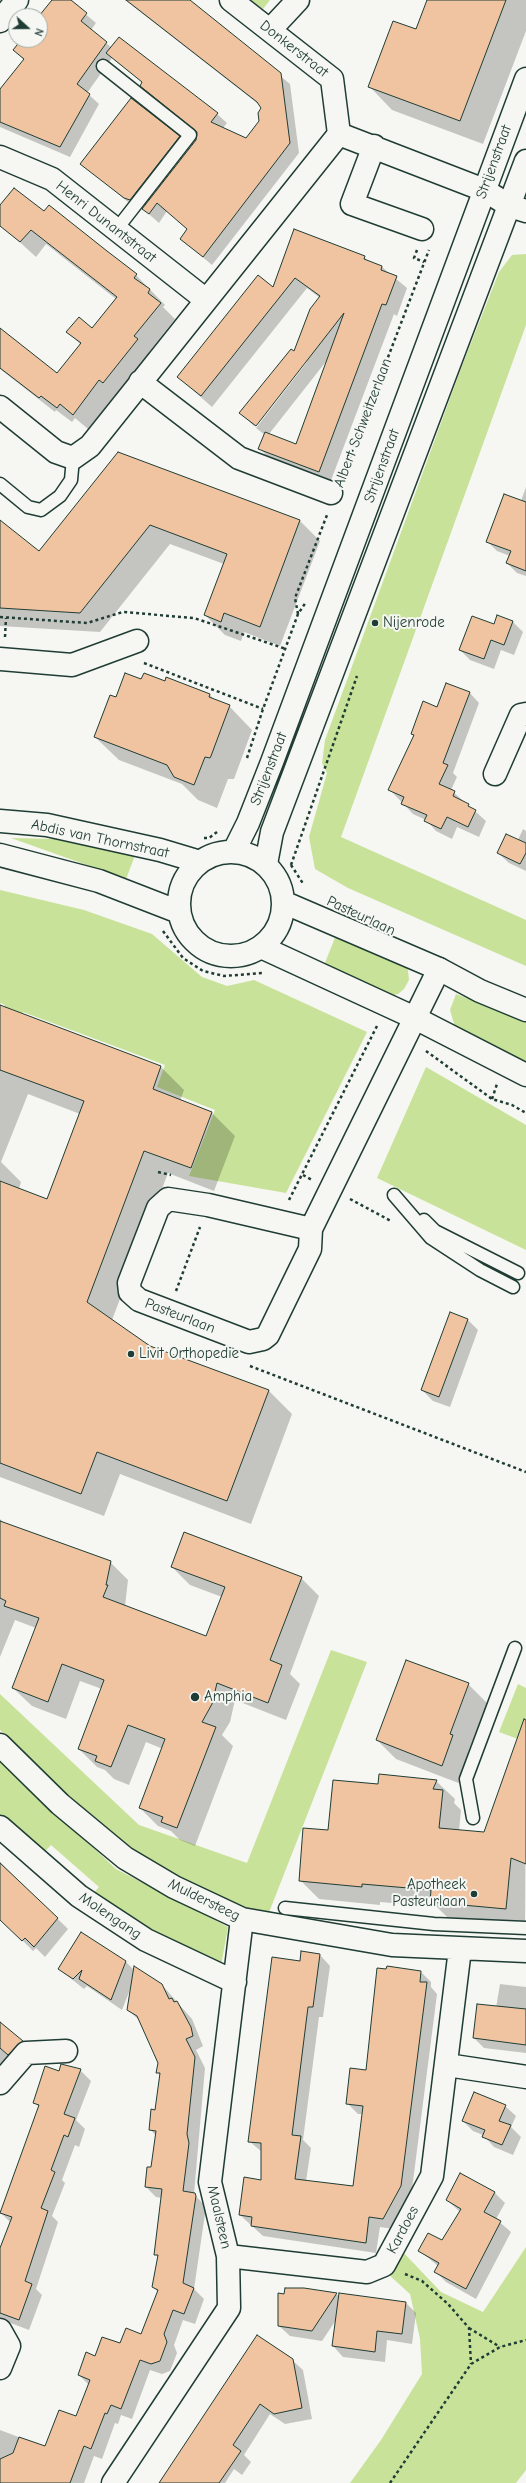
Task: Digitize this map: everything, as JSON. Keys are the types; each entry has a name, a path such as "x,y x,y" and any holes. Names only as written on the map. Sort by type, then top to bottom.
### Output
{"street":[{"path":"0,21 17,0"},
{"name":"Donkerstraat","path":"231,0 332,79 339,134"},
{"path":"270,30 298,0"},
{"name":"Strijenstraat","path":"234,851 248,823 287,722 526,78"},
{"path":"0,407 56,452 74,458 90,446 339,134 374,146 484,190 518,209"},
{"path":"374,146 352,204 426,237"},
{"name":"Henri Dunantstraat","path":"0,157 52,179 206,300"},
{"name":"Strijenstraat","path":"266,864 272,832 518,209 526,161"},
{"name":"Albert Schweitzerlaan","path":"140,382 239,458 336,486"},
{"path":"0,659 72,665 137,651"},
{"path":"495,774 521,715 526,714"},
{"name":"Abdis van Thornstraat","path":"0,821 47,825 160,850 200,862"},
{"path":"234,851 256,858 266,864 275,875 281,888 283,902 281,919 273,935 260,947 245,954 227,956 210,952 195,943 184,929 179,912 179,893 186,876 200,862 216,854 234,851"},
{"path":"0,855 99,880 179,912"},
{"name":"Pasteurlaan","path":"283,902 439,969 480,991 526,1010"},
{"path":"260,947 415,1018 526,1075"},
{"name":"Pasteurlaan","path":"311,1229 208,1205 172,1198 164,1200 158,1208 128,1288 135,1298 249,1342 263,1339 268,1335 310,1249 311,1229 439,969"},
{"name":"Muldersteeg","path":"0,1745 60,1804 126,1858 174,1887 242,1919 392,1945 526,1951"},
{"name":"Molengang","path":"0,1827 78,1896 146,1940 235,1982"},
{"name":"Maalsteen","path":"113,2483 229,2308 228,2256 210,2182 242,1919"},
{"name":"Kardoes","path":"228,2256 367,2272 384,2264 432,2176 447,2065 460,1949"},
{"path":"0,2083 26,2053 66,2051"},
{"path":"447,2065 526,2077"},
{"path":"0,2330 9,2346 0,2368"}],"lane":[{"path":"103,66 190,135 116,230"},
{"path":"0,484 28,507 41,510 60,496 71,480 74,458"},
{"path":"513,1287 480,1270 431,1238 394,1195 435,1231 518,1273"},
{"path":"473,1818 466,1779 514,1648"},
{"path":"285,1908 434,1924 526,1928"}],"path":[{"name":"Albert Schweitzerlaan","path":"336,486 426,237"},
{"path":"298,614 295,598 328,514"},
{"path":"137,651 263,709"},
{"path":"291,866 360,670"},
{"path":"272,832 290,839 291,866"},
{"name":"Pasteurlaan","path":"291,866 304,886 310,890"},
{"path":"281,1199 288,1201 303,1175 379,1022"},
{"path":"492,1099 497,1084"},
{"path":"512,1105 526,1114"},
{"path":"158,1172 172,1175"},
{"path":"168,1311 208,1205"},
{"path":"248,1365 526,1472"},
{"path":"384,2264 422,2282 448,2304 469,2328 500,2347"},
{"path":"469,2328 471,2364"},
{"path":"390,2483 471,2364 500,2347 526,2340"}],"green space":[{"path":"251,0 270,0 263,9"},
{"path":"526,254 526,325 341,837 526,920 526,966 348,888 315,869 309,837 327,773 322,763 325,740 460,371 499,272 512,255"},
{"path":"11,838 56,839 136,853 126,879"},
{"path":"0,890 84,910 152,934 202,977 227,986 254,980 367,1032 286,1193 189,1176 215,1110 157,1087 165,1065 23,1012 14,1036 0,1017 5,1005 0,1003"},
{"path":"338,930 403,959 408,970 409,980 404,989 398,994 390,996 323,968"},
{"path":"456,994 526,1021 526,1062 455,1027 450,1010"},
{"path":"426,1067 526,1125 526,1250 377,1178"},
{"path":"331,1650 367,1662 268,1915 239,1911 132,1849 57,1786 0,1730 0,1694 139,1825 247,1863"},
{"path":"518,1684 526,1688 526,1742 499,1732"},
{"path":"0,1760 116,1869 228,1927 221,1966 196,1959 90,1897 99,1887 51,1845 42,1855 0,1820"},
{"path":"526,2247 526,2470 516,2483 350,2483 381,2440 422,2374 420,2339 410,2294 388,2274 394,2269 402,2251 441,2292 483,2312"}],"building":[{"path":"52,0 71,0 87,13 81,21 107,42 77,84 90,94 60,147 0,122 0,89 24,59 13,50 15,48 48,48 48,8 46,8"},
{"path":"126,0 190,0 281,73 290,143 203,257 180,239 187,229 157,203 149,214 142,209 196,140 197,132 140,86 142,82 106,53 119,37 218,113 211,122 246,138 259,121 258,113 261,108 257,102"},
{"path":"427,0 506,0 460,121 368,87 393,21 416,29"},
{"path":"131,98 180,136 130,200 124,198 80,164"},
{"path":"14,188 44,211 49,205 137,274 134,278 150,289 148,293 161,303 134,336 138,339 103,383 99,380 73,415 60,404 57,408 41,396 39,398 0,368 0,328 57,373 81,343 66,332 79,317 92,328 117,297 31,230 20,242 0,226 0,205"},
{"path":"294,229 365,256 364,259 382,266 381,270 397,276 386,305 382,304 319,472 258,449 265,432 296,444 344,313 256,426 239,413 291,349 294,351 310,309 320,296 295,278 201,396 177,377 258,275 273,287"},
{"path":"118,452 300,520 260,627 224,613 221,622 204,615 227,554 150,525 80,613 0,608 0,520 39,551"},
{"path":"504,494 526,502 526,571 506,563 511,551 486,542"},
{"path":"497,615 513,621 504,645 491,640 484,659 459,650 472,616 494,624"},
{"path":"125,673 141,679 144,673 165,681 166,677 210,694 209,697 230,705 211,756 210,758 205,757 194,785 174,777 167,765 94,737 110,695 116,697"},
{"path":"446,683 470,692 443,763 448,765 439,784 455,791 453,796 469,804 468,806 476,810 468,827 447,817 441,829 424,821 427,815 401,804 404,797 388,790 414,735 411,734 423,701 437,707"},
{"path":"506,834 526,843 526,853 520,864 497,853"},
{"path":"0,1005 161,1066 153,1089 212,1112 191,1168 144,1151 87,1302 150,1346 269,1390 227,1501 97,1452 81,1494 0,1463 0,1181 47,1199 84,1101 0,1070"},
{"path":"450,1312 468,1319 439,1397 421,1390"},
{"path":"0,1521 111,1561 106,1585 108,1585 103,1597 206,1636 225,1587 171,1567 184,1532 302,1577 270,1660 282,1665 268,1703 217,1683 212,1704 202,1722 216,1727 177,1828 161,1822 163,1817 139,1808 165,1739 128,1725 111,1767 95,1761 97,1756 78,1749 104,1680 62,1664 48,1702 12,1688 39,1618 4,1606 6,1601 0,1598"},
{"path":"406,1660 469,1683 450,1734 453,1735 442,1766 376,1740"},
{"path":"524,1719 526,1720 526,1864 511,1858 506,1909 430,1902 431,1890 362,1884 362,1887 299,1881 303,1828 328,1830 333,1780 378,1784 379,1774 437,1780 433,1789 443,1790 439,1828 484,1832"},
{"path":"0,1863 58,1918 34,1947 25,1938 22,1941 0,1920"},
{"path":"81,1932 126,1961 111,2000 79,1979 82,1970 73,1979 58,1969"},
{"path":"301,1951 320,1954 313,2007 308,2007 292,2135 301,2136 295,2179 353,2186 363,2106 346,2104 350,2068 366,2070 377,1968 386,1969 387,1966 421,1971 420,1982 427,1982 401,2186 383,2219 369,2217 366,2243 251,2226 252,2217 239,2215 244,2177 261,2180 261,2143 248,2142 272,1957 300,1961"},
{"path":"134,1966 162,1984 169,1999 172,1998 174,2002 177,2001 191,2027 193,2036 186,2039 195,2057 187,2134 189,2143 183,2191 195,2193 196,2196 183,2283 194,2288 184,2314 173,2310 164,2334 167,2342 160,2361 151,2364 140,2360 121,2409 111,2405 107,2414 105,2413 91,2449 84,2446 70,2483 0,2483 0,2459 13,2453 19,2437 45,2446 59,2410 76,2416 90,2380 78,2375 86,2352 95,2356 102,2337 120,2343 126,2328 141,2334 158,2290 152,2287 158,2255 154,2255 162,2189 145,2187 147,2167 151,2167 156,2131 149,2130 151,2109 155,2110 160,2073 156,2073 158,2063 137,2016 127,2010"},
{"path":"477,2004 526,2009 526,2045 473,2038"},
{"path":"0,2022 23,2041 8,2055 0,2048"},
{"path":"61,2064 81,2069 64,2114 75,2118 68,2137 64,2135 51,2170 55,2172 41,2208 48,2211 25,2281 32,2284 19,2320 0,2313 0,2248 12,2217 0,2213 39,2105 33,2103 45,2066 59,2071"},
{"path":"474,2092 506,2105 499,2121 511,2125 502,2145 482,2137 485,2130 462,2121"},
{"path":"460,2173 495,2192 484,2212 501,2221 466,2289 434,2272 439,2263 418,2251 428,2233 442,2240 461,2209 446,2200"},
{"path":"285,2288 304,2288 337,2293 312,2331 278,2326 278,2293 284,2294"},
{"path":"339,2293 406,2302 402,2334 377,2331 375,2352 332,2346"},
{"path":"257,2335 293,2359 302,2408 274,2414 260,2404 233,2445 241,2451 219,2483 159,2483"}],"place":[{"name":"Nijenrode","path":"375,623"},
{"name":"Livit Orthopedie","path":"131,1354"},
{"name":"Amphia","path":"195,1697"},
{"name":"Apotheek Pasteurlaan","path":"474,1894"}]}
